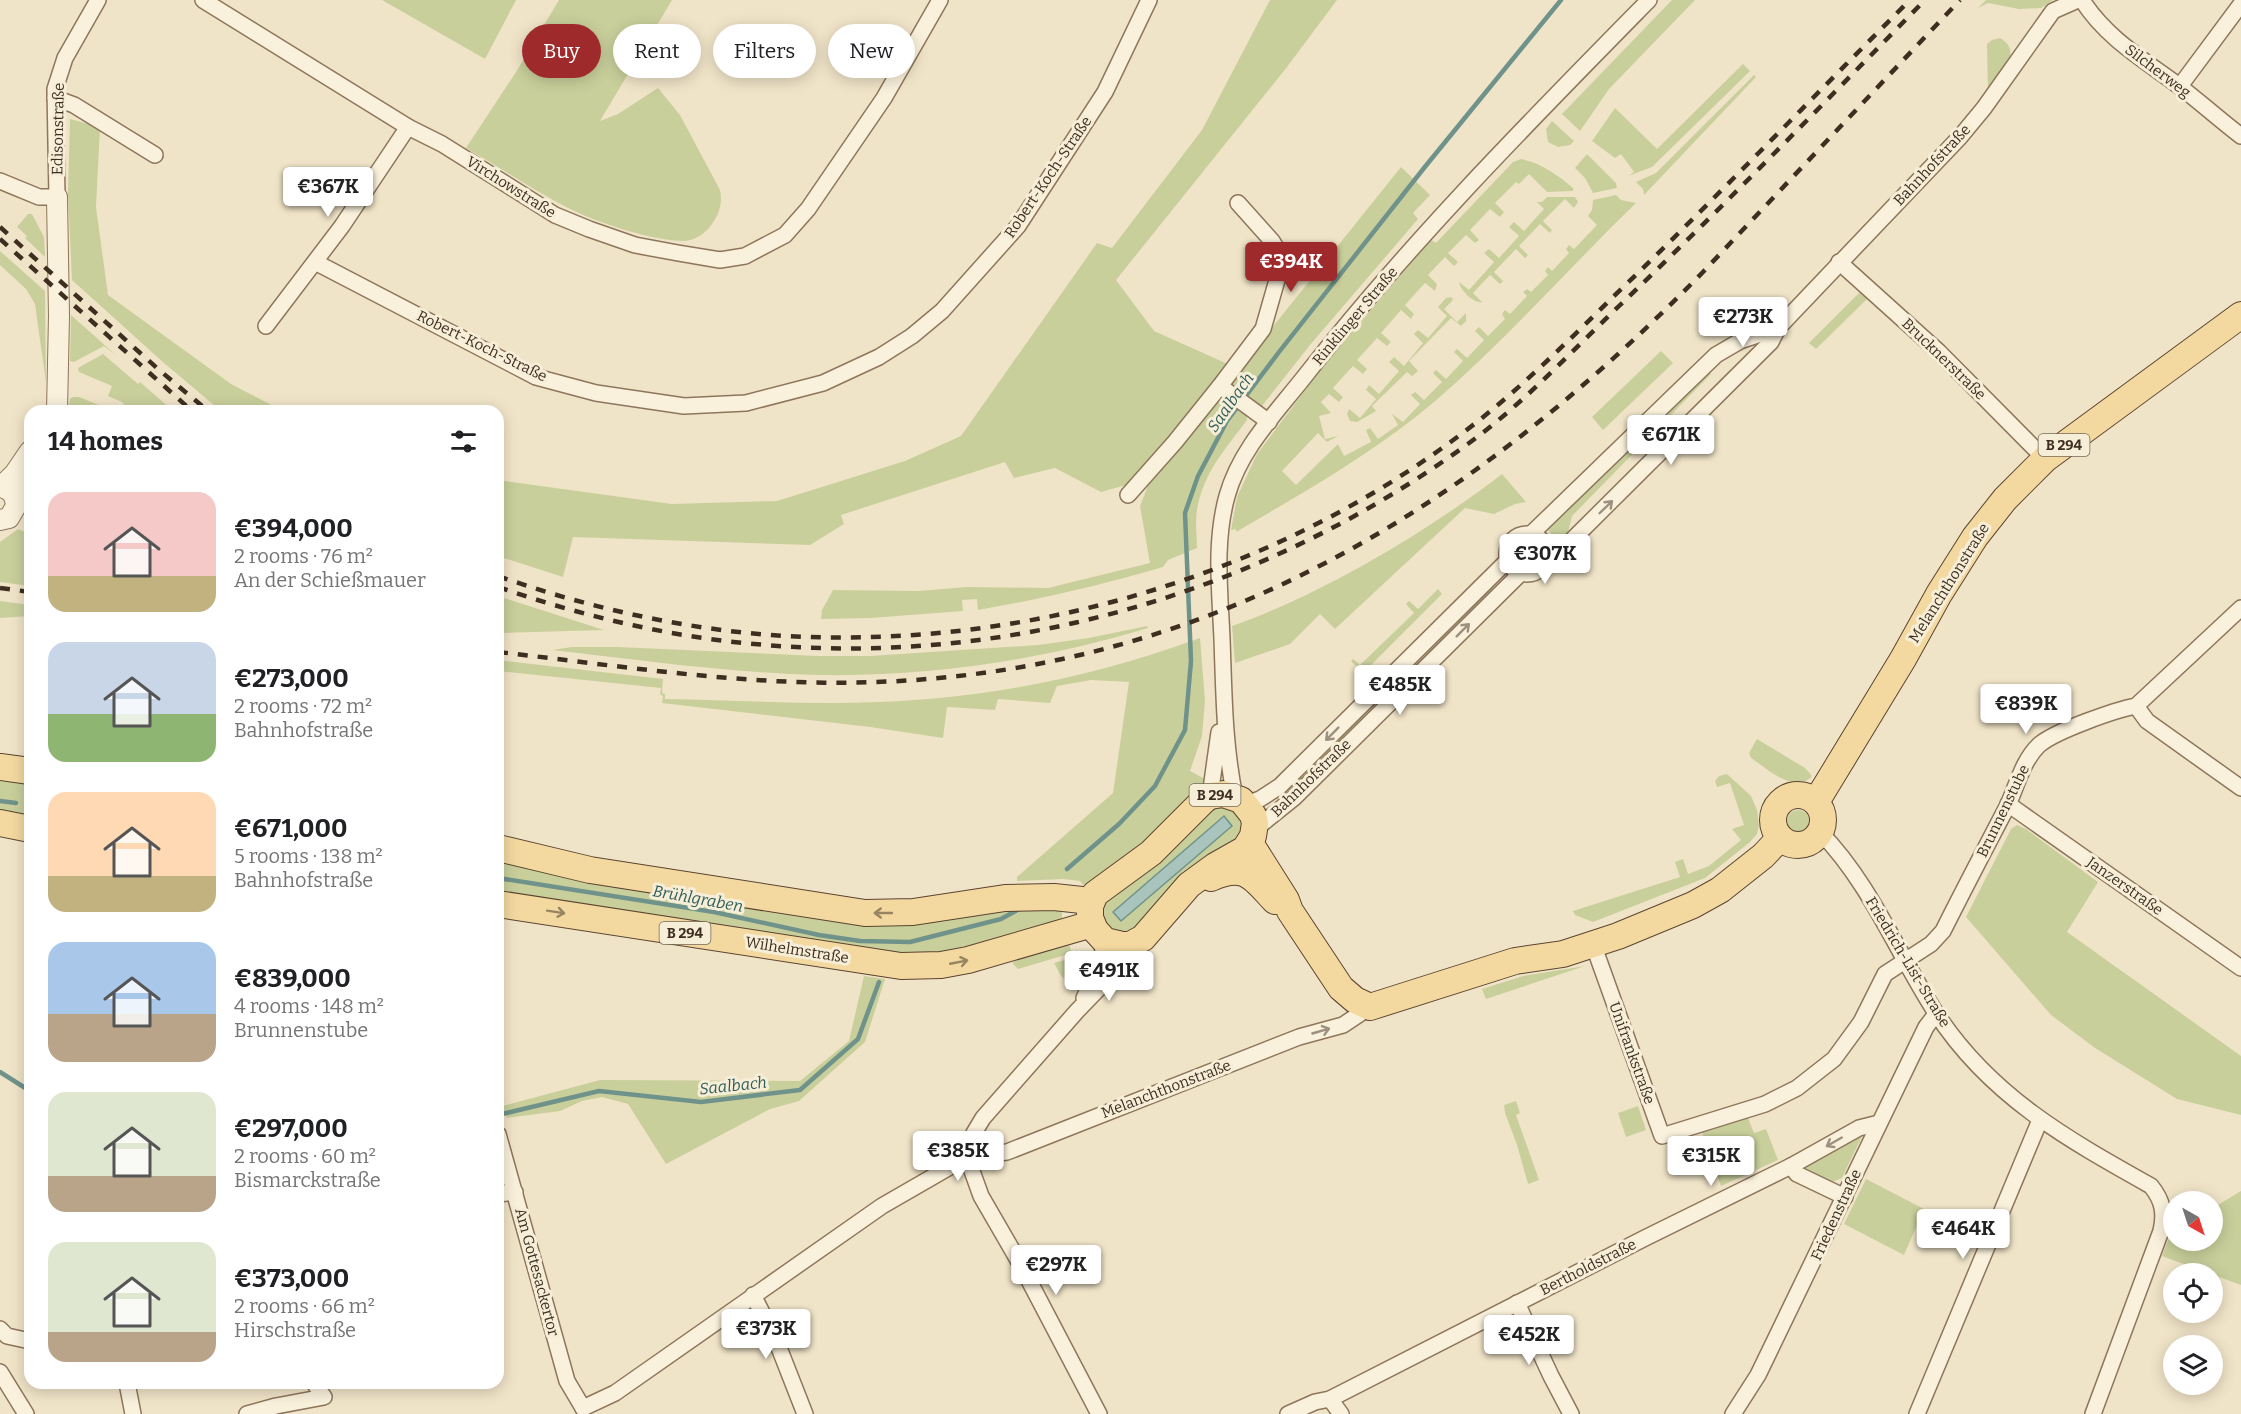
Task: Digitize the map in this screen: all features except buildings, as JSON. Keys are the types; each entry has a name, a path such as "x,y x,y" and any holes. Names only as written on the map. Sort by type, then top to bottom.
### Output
{"main road":[{"name":"Melanchthonstraße","path":"1816,802 1903,659 1939,594 1975,537 2005,499 2045,459 2241,315"},
{"path":"0,766 24,770"},
{"name":"B 294","path":"1096,922 1102,889 1151,853 1196,806 1210,796 1223,794 1240,801 1253,815 1252,836 1290,911 1341,988 1355,1000 1370,1007"},
{"path":"1803,795 1816,802 1823,816 1820,832 1809,843 1802,845 1794,845 1780,838 1776,831 1774,815 1782,801 1788,797 1803,795"},
{"path":"0,823 24,828"},
{"path":"1130,945 1150,932 1190,885 1215,866 1239,854 1252,836"},
{"name":"Melanchthonstraße","path":"1370,1007 1515,961 1563,954 1693,905 1719,890 1763,856 1780,838"},
{"name":"B 294","path":"504,849 590,870 865,913 913,912 1005,898 1054,897 1096,922 1116,945 1130,945"},
{"path":"1190,885 1226,872 1242,872 1254,879 1279,905 1290,911"},
{"name":"Wilhelmstraße","path":"504,905 901,966 941,965 968,960 1096,922"}],"street":[{"name":"Edisonstraße","path":"57,197 55,98 59,72 98,0"},
{"name":"Virchowstraße","path":"203,0 555,215 589,230 635,245 720,260 745,256 785,235 808,209 884,98 940,0"},
{"name":"Robert-Koch-Straße","path":"315,262 536,376 596,393 684,406 746,403 823,383 879,357 912,336 942,311 1018,226 1105,93 1149,0"},
{"name":"Rinklinger Straße","path":"1240,801 1226,741 1218,547 1228,494 1248,448 1410,249 1649,0"},
{"name":"Bahnhofstraße","path":"1546,559 1567,545 1771,342 1778,328 1960,137 1984,108 2053,11 2078,0"},
{"name":"Silcherweg","path":"2082,0 2094,18 2132,52 2180,86 2241,136"},
{"path":"2180,86 2241,4"},
{"path":"55,98 74,105 155,155"},
{"path":"266,326 342,226 408,127"},
{"path":"0,182 39,196 57,197 57,405"},
{"path":"1128,495 1224,389 1263,329 1283,259 1272,241 1238,203"},
{"name":"Brucknerstraße","path":"1839,262 1939,352 2045,459"},
{"name":"Bahnhofstraße","path":"1530,535 1716,355 1740,341 1778,328"},
{"path":"1716,355 1730,358 1734,377"},
{"path":"52,405 58,385"},
{"path":"1224,389 1269,422"},
{"path":"5,490 24,460"},
{"path":"5,490 24,480"},
{"path":"0,520 9,518 16,506 5,490"},
{"path":"1523,535 1530,535 1541,541 1547,552 1546,559 1539,570 1528,574 1521,573 1511,566 1508,560 1508,547 1512,541 1523,535"},
{"name":"Bahnhofstraße","path":"1240,801 1260,799 1280,786 1508,560"},
{"name":"Bahnhofstraße","path":"1252,836 1294,798 1521,573"},
{"name":"Brunnenstube","path":"1907,961 1943,931 2008,804 2031,753 2041,743 2118,709 2136,706 2241,608"},
{"name":"Rinklinger Straße","path":"1210,796 1223,705"},
{"path":"2136,706 2147,722 2241,788"},
{"name":"Janzerstraße","path":"2008,804 2241,968"},
{"name":"Friedrich-List-Straße","path":"1820,832 1841,853 1907,961 1936,1014 1989,1078 2013,1101 2094,1154 2151,1186 2158,1194 2164,1216 2161,1231 2093,1414"},
{"path":"1077,1011 1100,964 1096,922"},
{"name":"Unifrankstraße","path":"1593,944 1662,1136 1765,1104 1797,1088 1834,1059 1861,1022 1885,974 1907,961"},
{"path":"1099,1414 1022,1267 981,1196 967,1157 974,1133 983,1118 1116,969 1130,945"},
{"name":"Melanchthonstraße","path":"582,1411 615,1393 882,1206 967,1157 1007,1152 1299,1037 1343,1024 1370,1007"},
{"name":"Friedenstraße","path":"1733,1414 1758,1375 1926,1027 1936,1014"},
{"path":"1917,1414 2040,1119"},
{"name":"Bertholdstraße","path":"1288,1414 1316,1401 1330,1399 1791,1166 1859,1128 1879,1123"},
{"name":"Am Gottesackertor","path":"504,1154 567,1381 582,1411"},
{"path":"1791,1166 1797,1174 1845,1197"},
{"path":"504,1193 515,1192"},
{"path":"753,1295 776,1340 805,1414"},
{"path":"1517,1303 1571,1414"},
{"path":"0,1329 7,1336 24,1340"},
{"path":"0,1372 26,1414"},
{"path":"128,1389 133,1414"},
{"path":"247,1414 324,1397 318,1389"},
{"path":"1330,1399 1341,1414"}],"green space":[{"path":"382,0 516,0 485,59"},
{"path":"559,0 672,0 658,24 613,24 613,78 626,78 600,121 618,114 658,88 680,115 720,190 721,204 718,212 710,227 700,236 685,241 657,238 592,219 553,200 466,148 522,62 522,78 601,78 601,24 545,24"},
{"path":"1270,0 1337,0 1287,67 1116,280 1154,331 1239,369 1401,167 1430,195 1413,213 1418,219 1310,345 1262,406 1246,413 1247,420 1216,462 1200,496 1196,515 1197,548 1168,560 1163,567 1094,586 1002,606 978,610 977,599 962,600 963,611 871,618 821,619 822,610 833,590 1048,588 1150,563 1140,506 1151,478 1101,492 1055,468 1014,478 1005,462 841,515 844,524 810,545 573,537 563,577 504,558 504,481 672,504 777,501 905,461 961,436 1097,243 1112,248 1202,130"},
{"path":"1672,0 1695,0 1609,89 1580,131 1562,114"},
{"path":"1986,0 2053,0 2041,8 2019,9 1988,3 1978,8"},
{"path":"2000,38 2010,50 2010,58 2008,65 1988,94 1987,44"},
{"path":"1743,64 1750,71 1652,167 1628,176 1634,172 1621,154 1615,158 1592,141 1615,108 1657,149"},
{"path":"1754,75 1756,77 1644,195 1643,189 1636,182 1656,173"},
{"path":"70,119 100,127 96,207 108,295 231,384 271,405 214,405 72,280 68,194"},
{"path":"1552,121 1574,141 1570,145 1558,147 1548,142 1546,129"},
{"path":"1587,154 1616,183 1617,188 1593,193 1585,178 1575,168"},
{"path":"1521,159 1549,170 1573,188 1573,191 1547,192 1529,174 1519,184 1516,182 1495,203 1504,212 1500,217 1490,209 1470,230 1479,240 1475,243 1466,235 1448,253 1458,262 1454,266 1445,257 1428,275 1437,284 1435,291 1425,283 1405,305 1414,314 1411,319 1401,310 1381,333 1391,342 1387,346 1377,338 1357,360 1367,369 1363,374 1353,366 1333,388 1343,397 1339,402 1329,394 1321,402 1331,413 1319,416 1325,439 1338,436 1327,442 1318,433 1282,471 1296,485 1338,444 1344,456 1371,442 1366,430 1370,428 1378,439 1398,425 1392,414 1403,422 1420,404 1411,395 1415,392 1424,400 1442,382 1433,373 1436,370 1446,379 1463,361 1454,352 1457,349 1467,358 1484,340 1475,331 1479,327 1488,336 1505,319 1502,314 1505,310 1510,314 1527,296 1523,292 1527,289 1531,292 1548,275 1545,271 1548,267 1552,271 1569,253 1566,249 1569,245 1574,249 1597,225 1588,216 1592,210 1593,200 1616,195 1621,200 1636,203 1512,329 1461,378 1411,421 1313,487 1236,532 1236,529 1231,530 1237,497 1257,454 1328,360 1431,240 1436,243 1513,162"},
{"path":"1547,197 1575,197 1578,202 1574,208 1565,199 1543,221 1552,230 1550,233 1540,224 1519,246 1528,255 1525,258 1516,249 1494,272 1503,281 1500,284 1490,275 1473,293 1482,302 1471,299 1459,282 1469,290 1494,262 1484,253 1489,249 1499,258 1519,236 1509,227 1514,222 1524,231 1544,209 1537,202 1542,202"},
{"path":"28,214 32,214 44,237 45,257 17,227"},
{"path":"0,251 45,291 46,383 35,304 26,289 0,265"},
{"path":"1860,292 1867,299 1816,349 1809,343"},
{"path":"1451,297 1453,300 1444,309 1457,322 1466,313 1466,321 1461,326 1451,318 1409,361 1418,371 1412,376 1407,372 1372,406 1376,411 1357,422 1350,421 1347,414 1349,409 1360,418 1376,399 1366,390 1369,385 1379,394 1399,371 1389,362 1394,357 1404,366 1423,343 1414,334 1418,330 1428,338 1447,316 1438,307 1446,298"},
{"path":"71,315 117,356 104,346 74,362 70,361"},
{"path":"1661,351 1673,363 1603,430 1592,417"},
{"path":"103,354 166,405 125,405 108,396 112,386 79,372 78,368"},
{"path":"1706,370 1711,374 1572,516 1567,536 1557,547 1553,535 1546,528"},
{"path":"79,397 98,405 69,405 70,399"},
{"path":"1502,474 1526,502 1515,504 1494,514 1465,508 1335,629 1320,614 1290,644 1235,663 1232,626 1337,580 1441,518"},
{"path":"18,529 24,532 24,585 0,582 0,542"},
{"path":"1490,585 1496,591 1280,805 1276,797"},
{"path":"1438,589 1442,594 1363,673 1351,661 1353,659 1360,665 1414,613 1406,604 1409,601 1418,609"},
{"path":"504,598 604,630 504,633"},
{"path":"0,601 24,604 24,616 0,618"},
{"path":"1147,626 1148,628 1108,639 1027,657 944,669 860,675 752,672 552,650 572,647 618,647 819,656 870,656 1038,645 1089,638"},
{"path":"1200,638 1205,701 1202,736 1190,771 1205,779 1203,787 1163,832 1087,890 1080,881 1063,879 1017,881 1017,877 1113,793 1129,682 1091,680 1057,686 1050,703 998,699 995,710 947,707 943,738 870,727 662,703 661,688 504,672 504,661 663,679 662,693 665,694 665,699 852,703 920,700 1002,690 1082,674"},
{"path":"1757,739 1805,768 1812,776 1797,783 1772,773 1751,758 1749,753"},
{"path":"1727,774 1751,796 1757,810 1759,825 1757,834 1750,842 1705,878 1593,922 1575,915 1573,911 1680,877 1675,862 1683,859 1688,874 1709,866 1741,840 1732,829 1744,825 1730,783 1717,787 1715,781 1719,776"},
{"path":"0,778 24,780 24,815 0,820"},
{"path":"1219,806 1230,809 1237,815 1241,823 1241,835 1132,932 1118,932 1108,927 1104,918 1103,904 1206,812"},
{"path":"1798,810 1806,813 1809,821 1806,829 1798,832 1790,829 1787,821 1790,813"},
{"path":"2017,825 2026,829 2098,882 2067,932 2241,1056 2241,1115 2177,1099 2095,1048 2051,1015 1966,917 2011,829"},
{"path":"504,861 780,907 993,908 1062,905 1062,923 939,961 504,896"},
{"path":"1066,937 1072,953 1018,969 1012,963 1038,947"},
{"path":"1078,956 1085,960 1076,987 1061,976 1054,963"},
{"path":"1585,966 1486,999 1482,989 1523,976"},
{"path":"864,976 885,979 865,1042 799,1101 770,1109 666,1164 628,1104 602,1097 582,1101 560,1111 507,1118 504,1111 504,1105 600,1080 800,1081 849,1041"},
{"path":"1516,1101 1520,1113 1516,1115 1539,1180 1528,1184 1505,1113 1504,1105"},
{"path":"1638,1106 1646,1130 1626,1137 1618,1113"},
{"path":"1748,1118 1754,1133 1766,1129 1778,1160 1721,1186 1702,1132"},
{"path":"1858,1135 1862,1136 1842,1178 1832,1182 1805,1171 1803,1167"},
{"path":"1866,1179 1924,1209 1904,1255 1844,1224"},
{"path":"2241,1191 2241,1285 2223,1278 2223,1263 2181,1263 2162,1256 2164,1251 2223,1251 2223,1202"}],"water":[{"path":"1224,816 1232,826 1121,921 1113,912"}],"waterway":[{"name":"Saalbach","path":"1067,869 1119,824 1155,786 1185,730 1191,661 1185,513 1198,476 1227,421 1424,168 1561,0"},
{"name":"Brühlgraben","path":"0,801 16,803"},
{"name":"Brühlgraben","path":"504,879 714,912 819,935 860,941 910,942 1001,919 1021,908"},
{"name":"Saalbach","path":"504,1114 599,1091 701,1102 800,1090 858,1039 879,982"},
{"name":"Saalbach","path":"0,1072 24,1087"}],"railway":[{"path":"504,578 599,606 701,627 771,635 862,637 953,631 1044,618 1133,596 1220,567 1304,530 1384,486 1460,435 1500,403 1539,369 1651,260 1910,0"},
{"path":"504,589 597,617 698,637 766,645 859,648 952,643 1043,629 1133,608 1221,578 1306,541 1387,497 1465,446 1506,414 1696,231 1925,0"},
{"path":"504,653 734,678 829,683 877,682 1000,671 1115,646 1225,609 1330,561 1429,502 1524,434 1615,357 1703,272 1960,0"},
{"path":"0,227 201,405"},
{"path":"0,239 185,405"},
{"path":"0,588 24,591"}]}
